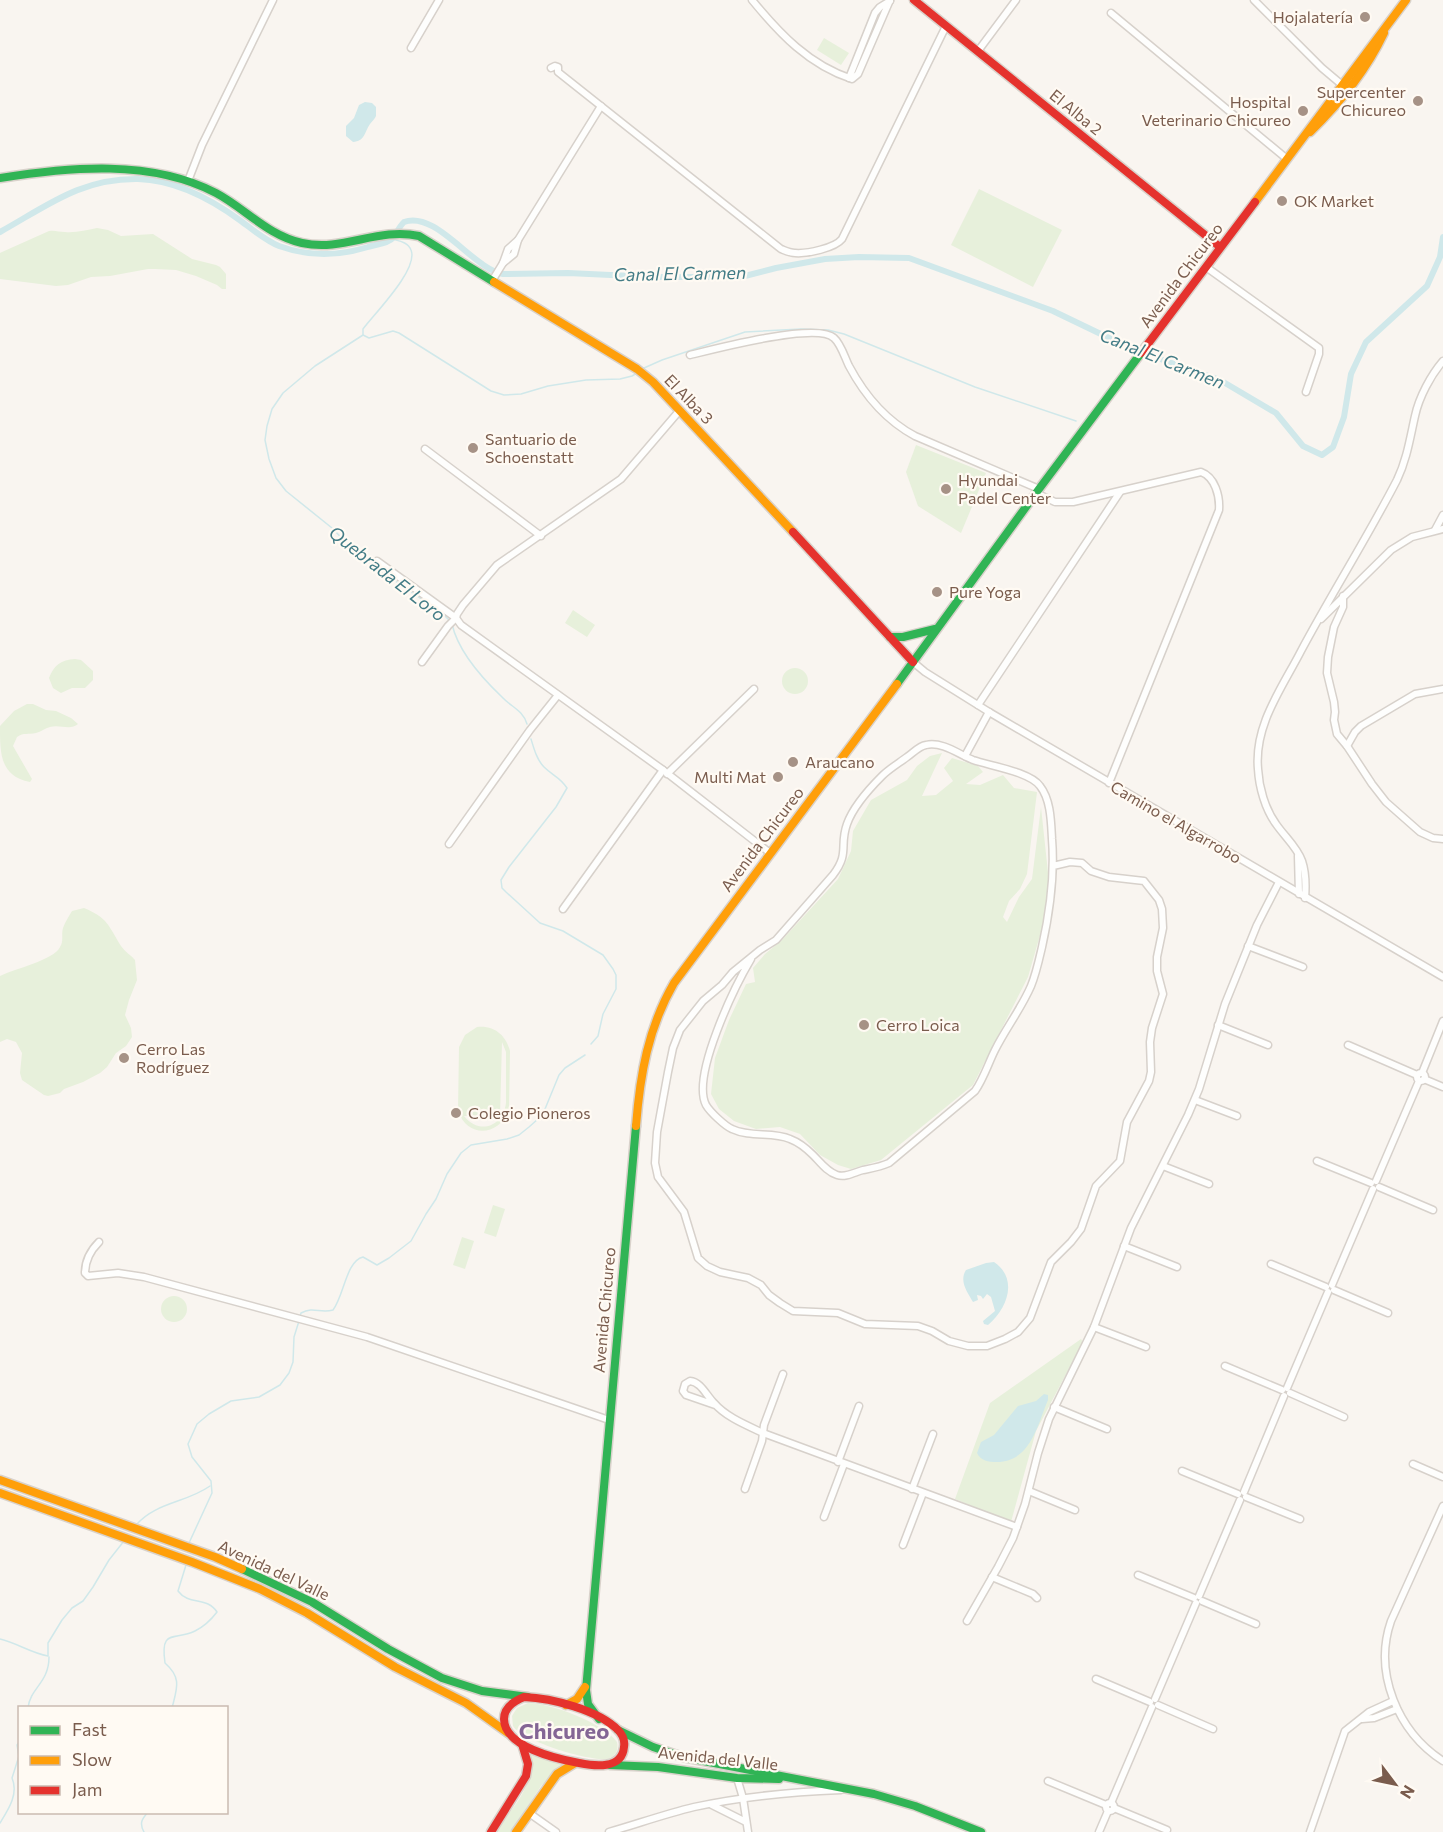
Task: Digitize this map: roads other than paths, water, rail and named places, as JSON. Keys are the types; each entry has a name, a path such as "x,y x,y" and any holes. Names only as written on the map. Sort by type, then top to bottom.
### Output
{"main road":[{"name":"El Alba 2","path":"914,0 1220,247"},
{"name":"Avenida Chicureo","path":"599,1719 588,1704 587,1684 609,1420 640,1080 652,1026 661,1004 674,983 1038,491 1406,0"},
{"name":"Avenida Chicureo","path":"1298,143 1344,97 1372,57 1386,27"},
{"name":"El Alba 3","path":"0,178 58,171 94,170 160,174 205,188 225,199 270,232 296,242 314,245 339,244 388,232 406,232 419,236 495,276 640,370 680,410 913,662"},
{"path":"890,637 903,637 936,629"},
{"path":"899,646 903,637"},
{"name":"Avenida del Valle","path":"0,1480 246,1570 297,1594 388,1649 442,1678 482,1691 542,1698 567,1705 654,1747 682,1757 857,1790 896,1800 981,1832"},
{"name":"Avenida del Valle","path":"0,1493 241,1581 301,1610 395,1667 466,1703 522,1744 545,1754 593,1765 658,1767 737,1778 824,1783"},
{"path":"567,1705 577,1699 587,1684"},
{"path":"508,1733 504,1726 504,1719 508,1707 516,1700 528,1697"},
{"path":"609,1765 619,1759 624,1750 624,1739 618,1730"},
{"path":"491,1832 526,1776 527,1759 522,1744"},
{"path":"516,1832 557,1774 576,1762"}],"street":[{"path":"188,181 202,145 273,0"},
{"path":"411,48 440,0"},
{"path":"752,0 782,35 804,54 849,78 875,13 890,0"},
{"path":"978,51 1016,0"},
{"path":"1254,0 1341,84"},
{"path":"1112,13 1287,159"},
{"path":"558,72 784,250 799,253 834,246 842,240 946,26"},
{"path":"495,276 503,263 514,254 518,240 601,106"},
{"path":"1206,267 1319,348 1306,392"},
{"path":"690,355 769,337 810,334 831,336 837,341 854,376 872,401 896,425 915,436 1038,491 1050,501 1066,503 1201,472 1206,474 1213,482 1218,495 1219,510 1109,783"},
{"path":"1302,896 1298,853 1274,822 1266,806 1258,775 1259,738 1314,626 1397,480 1406,459 1415,413 1432,375 1443,361"},
{"path":"422,662 491,570 621,479 680,410"},
{"path":"425,449 541,536"},
{"path":"978,705 1120,492"},
{"path":"1435,530 1443,515"},
{"path":"1314,626 1391,550 1412,537 1443,529"},
{"path":"377,561 456,618 461,625 665,772 770,853"},
{"path":"1343,596 1343,607 1336,620 1330,643 1327,673 1334,702 1336,734 1386,802 1420,832 1433,838 1443,839"},
{"name":"Camino el Algarrobo","path":"913,662 989,712 1443,977"},
{"path":"563,909 665,772 754,689"},
{"path":"1347,746 1358,729 1402,702 1418,693 1443,689"},
{"path":"449,844 530,730 558,695"},
{"path":"965,756 989,712"},
{"path":"751,959 719,1024 709,1055 704,1085 705,1104 732,1129 749,1134 791,1139 811,1152 825,1168 837,1176 878,1168 889,1163 975,1090 1031,987 1049,916 1053,866 1048,801 1040,786 1031,778 1020,773 991,766 948,748 927,744 883,775 848,823 841,865 776,940 733,972 703,1001 680,1030 673,1048 657,1132 655,1163 658,1177 684,1212 698,1258 707,1266 720,1272 748,1278 761,1285 769,1295 793,1311 838,1312 866,1324 918,1326 932,1330 949,1341 968,1346 987,1346 1018,1332 1030,1318 1051,1262 1081,1229 1096,1186 1120,1161 1127,1122 1149,1082 1151,1035 1163,994 1157,971 1157,957 1163,928 1162,909 1152,890 1144,881 1109,877 1091,871 1082,863 1070,862 1053,866"},
{"path":"967,1622 1004,1557 1017,1527 1054,1407 1094,1327 1140,1210 1195,1100 1218,1025 1248,946 1279,882"},
{"path":"1248,946 1303,967"},
{"path":"1099,1832 1443,1021"},
{"path":"1218,1025 1268,1045"},
{"path":"1348,1046 1443,1086"},
{"path":"1195,1100 1237,1116"},
{"path":"1317,1161 1433,1210"},
{"path":"1163,1166 1209,1184"},
{"path":"99,1242 90,1252 86,1263 85,1273 88,1276 118,1273 135,1275 299,1317 367,1336 609,1420"},
{"path":"1124,1246 1177,1267"},
{"path":"1271,1264 1388,1312"},
{"path":"1094,1327 1146,1347"},
{"path":"1225,1366 1344,1417"},
{"path":"745,1489 762,1441 764,1425 783,1374"},
{"path":"715,1405 697,1382 690,1381 685,1384 683,1391 686,1395 715,1405 763,1433 1017,1527"},
{"path":"824,1517 859,1406"},
{"path":"1054,1407 1107,1430"},
{"path":"912,1489 933,1434"},
{"path":"1413,1464 1443,1477"},
{"path":"1182,1471 1300,1519"},
{"path":"1029,1491 1075,1510"},
{"path":"903,1545 923,1493"},
{"path":"1443,1506 1388,1633 1386,1668 1393,1701 1408,1728 1443,1761"},
{"path":"1138,1575 1256,1624"},
{"path":"992,1577 1037,1598"},
{"path":"1096,1679 1213,1729"},
{"path":"1310,1832 1343,1734 1350,1725 1362,1719 1369,1712 1393,1701"},
{"path":"1362,1719 1374,1718 1397,1709"},
{"path":"737,1778 743,1798 748,1832"},
{"path":"1048,1781 1167,1830"},
{"path":"609,1832 673,1812 743,1798 775,1793 857,1790"},
{"path":"710,1804 746,1822"},
{"path":"529,1813 556,1832"}],"water":[{"path":"365,102 372,103 376,107 376,116 362,138 353,142 346,136 346,126 354,118 359,105"},
{"path":"994,1262 1002,1269 1006,1277 1008,1294 1000,1311 988,1325 983,1321 995,1311 991,1297 987,1294 983,1299 977,1295 978,1300 973,1302 963,1278 966,1270"},
{"path":"1044,1394 1048,1395 1048,1400 1036,1431 1025,1449 1018,1456 1009,1460 991,1462 981,1458 977,1453 981,1442 994,1435 1018,1406 1036,1401"}],"waterway":[{"name":"Canal El Carmen","path":"0,232 65,195 82,188 99,183 138,179 166,183 205,198 269,241 290,250 313,254 335,254 357,250 389,241 404,222 416,221 429,224 479,262 503,274 568,273 653,277 741,277 825,259 909,258 1053,311 1132,349 1220,380 1276,413 1303,446 1322,455 1333,447 1344,417 1351,374 1366,342 1427,286 1440,257 1443,237"},
{"name":"Quebrada El Loro","path":"392,239 410,247 412,258 409,268 386,302 363,329 363,335 315,366 283,393 272,409 265,440 276,478 286,491 332,528 359,556 449,620"},
{"path":"644,368 745,332 828,330 844,334 975,387 1076,421"},
{"path":"363,335 369,338 393,331 399,333 491,391 504,395 521,394 548,386 586,380 620,379 637,373"},
{"name":"Quebrada El Loro","path":"452,624 472,664 494,690 520,712 527,724"},
{"name":"Quebrada El Loro","path":"531,739 542,764 567,788 556,807 509,867 501,880 502,888 540,923 563,931 603,955 613,969 616,975 616,989 603,1014 598,1036 591,1044"},
{"name":"Quebrada El Loro","path":"300,1316 301,1313 310,1310 333,1310 349,1272 357,1260 363,1257 377,1265 411,1241 461,1153 471,1145 519,1135 538,1119 545,1109 559,1075 565,1068 585,1055"},
{"name":"Quebrada El Loro","path":"189,1543 212,1493 211,1481 192,1457 188,1444 197,1424 231,1401 259,1397 280,1385 289,1373 293,1362 294,1337 299,1321"},
{"path":"136,1525 144,1517 162,1507 201,1492 210,1486"},
{"path":"0,1639 48,1656 48,1643 62,1620 72,1608 83,1601 124,1541"},
{"name":"Quebrada El Loro","path":"172,1706 177,1684 174,1674 165,1663 164,1652 167,1640 199,1629 208,1623 217,1612 208,1604 182,1596 178,1591 186,1565"},
{"path":"28,1706 32,1695 46,1673 49,1657"},
{"path":"18,1744 18,1750"},
{"path":"0,1823 13,1796 12,1778 18,1759"},
{"name":"Quebrada El Loro","path":"144,1832 142,1821 146,1814"}],"place":[{"name":"Hojalatería","path":"1365,17"},
{"name":"Supercenter Chicureo","path":"1418,101"},
{"name":"Hospital Veterinario Chicureo","path":"1303,111"},
{"name":"OK Market","path":"1282,201"},
{"name":"Santuario de Schoenstatt","path":"473,448"},
{"name":"Hyundai Padel Center","path":"946,489"},
{"name":"Pure Yoga","path":"937,592"},
{"name":"Araucano","path":"793,762"},
{"name":"Multi Mat","path":"778,777"},
{"name":"Cerro Loica","path":"864,1025"},
{"name":"Cerro Las Rodríguez","path":"124,1058"},
{"name":"Colegio Pioneros","path":"456,1113"}],"district":[{"name":"Chicureo","path":"564,1731"}]}
